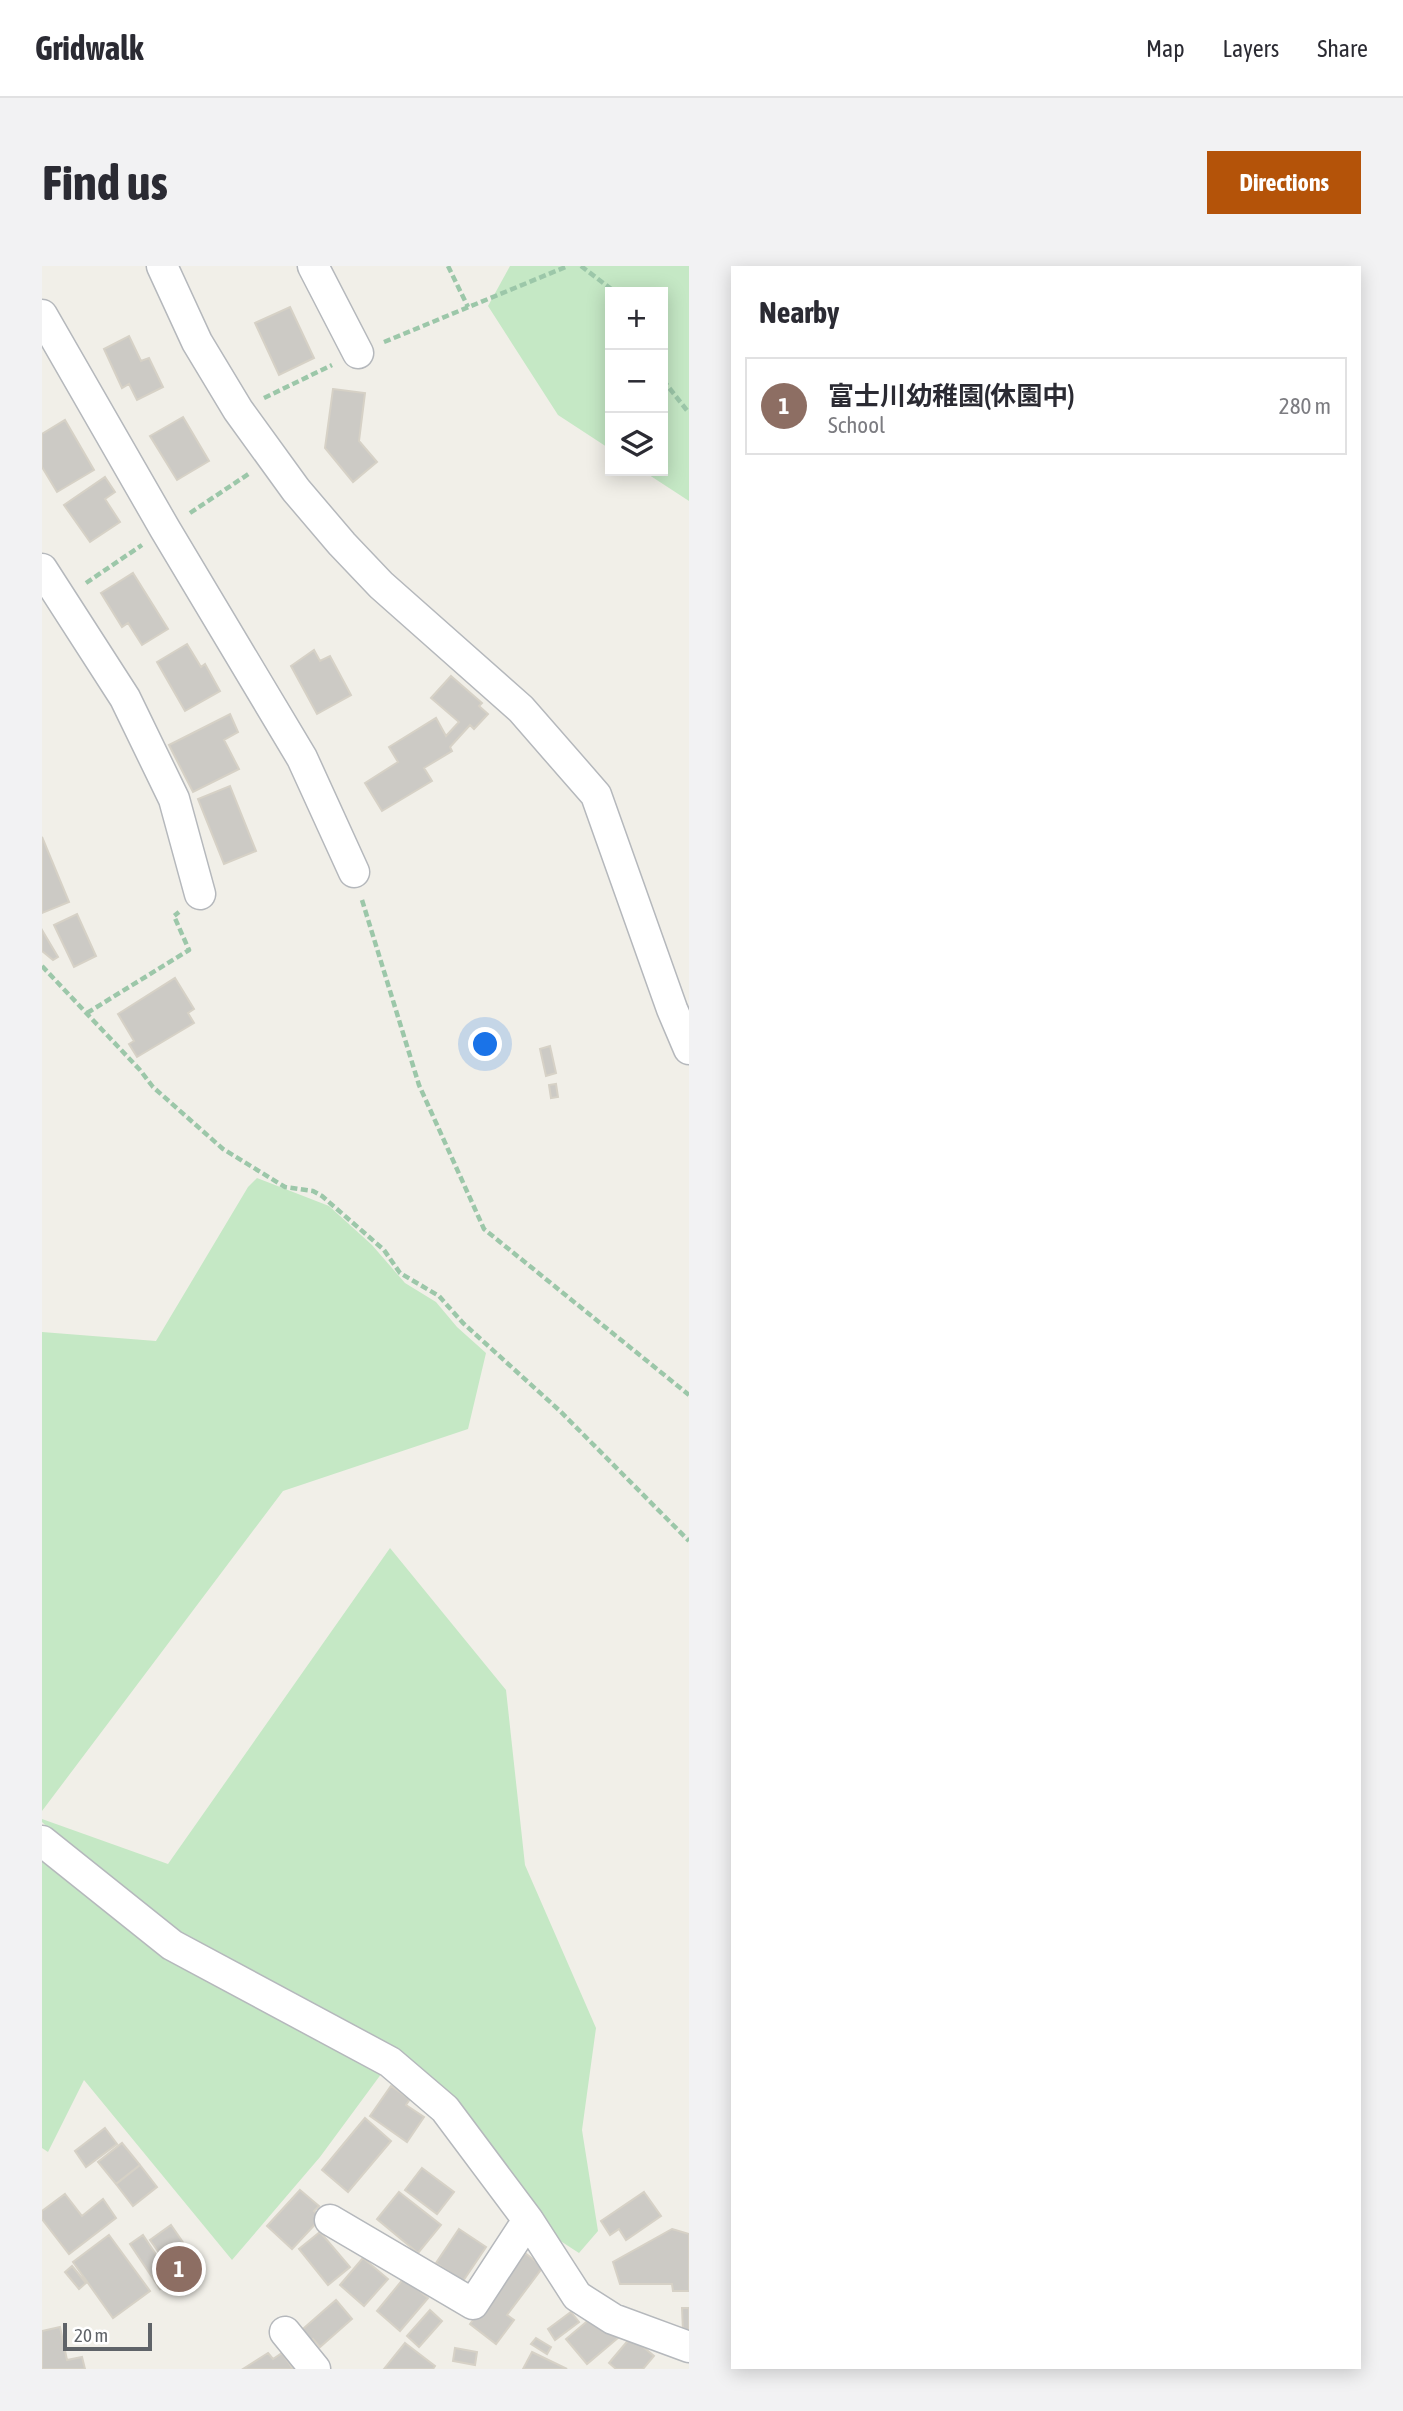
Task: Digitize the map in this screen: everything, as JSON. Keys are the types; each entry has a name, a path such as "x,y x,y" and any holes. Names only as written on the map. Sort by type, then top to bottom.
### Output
{"street":[{"path":"162,266 197,342 238,410 296,490 381,584 521,709 596,795 672,1009 689,1049"},
{"path":"313,266 358,353"},
{"path":"42,315 165,529 302,758 354,872"},
{"path":"42,569 125,698 174,799 200,894"},
{"path":"42,1840 172,1945 390,2062 444,2109 528,2220 577,2296 613,2319 689,2347"},
{"path":"330,2220 473,2304 528,2220"},
{"path":"285,2332 315,2369"}],"path":[{"path":"448,266 468,307"},
{"path":"238,410 358,353 568,266"},
{"path":"581,266 608,287"},
{"path":"668,386 689,413"},
{"path":"354,872 419,1086 484,1229 689,1395"},
{"path":"87,1013 190,950 174,916 200,894"},
{"path":"42,966 153,1087 223,1149 285,1187 313,1191 322,1196 384,1250 400,1273 439,1296 463,1323 560,1410 689,1541"}],"green space":[{"path":"510,266 689,266 689,501 651,476 668,476 668,287 605,287 605,446 558,415 488,306"},
{"path":"257,1178 329,1206 372,1245 405,1283 436,1302 457,1327 486,1353 468,1429 283,1491 42,1811 42,1332 156,1341 248,1187"},
{"path":"390,1548 506,1690 525,1865 596,2028 582,2130 598,2231 579,2253 528,2220 390,2062 320,2157 232,2260 84,2080 48,2152 42,2148 42,1843 164,1937 42,1822 42,1819 168,1864"}],"building":[{"path":"290,307 314,358 279,375 255,323"},
{"path":"129,336 141,361 149,358 163,387 137,400 129,384 122,388 104,349"},
{"path":"333,389 365,393 359,441 377,462 353,482 325,448"},
{"path":"183,417 209,461 177,480 150,436"},
{"path":"65,420 94,470 57,492 42,467 42,434"},
{"path":"105,477 115,492 105,499 120,522 90,542 64,505"},
{"path":"133,573 168,629 142,645 128,623 122,627 101,593"},
{"path":"187,644 201,667 205,664 220,691 185,711 157,662"},
{"path":"314,650 320,661 330,656 351,695 317,714 291,666"},
{"path":"451,676 482,703 479,706 488,714 474,729 470,725 450,747 452,751 424,768 432,781 382,811 365,783 398,762 389,747 436,718 446,736 459,722 431,698"},
{"path":"230,714 238,732 224,740 239,769 193,792 169,745"},
{"path":"230,786 256,851 224,864 198,799"},
{"path":"42,837 69,902 42,913"},
{"path":"77,914 96,956 74,967 54,925"},
{"path":"42,930 58,957 53,960 42,951"},
{"path":"175,978 194,1009 188,1013 194,1023 137,1057 129,1044 134,1041 118,1014"},
{"path":"550,1046 556,1073 546,1076 540,1049"},
{"path":"556,1084 558,1097 551,1098 549,1085"},
{"path":"391,2086 410,2099 406,2105 424,2117 407,2142 370,2116"},
{"path":"365,2118 391,2141 348,2192 322,2170"},
{"path":"105,2128 117,2144 86,2167 75,2151"},
{"path":"122,2143 140,2165 116,2184 98,2162"},
{"path":"140,2165 157,2187 133,2206 116,2184"},
{"path":"422,2168 454,2192 437,2214 405,2190"},
{"path":"300,2190 319,2206 314,2211 321,2218 292,2249 267,2226"},
{"path":"399,2192 441,2225 418,2253 377,2219"},
{"path":"644,2192 661,2216 626,2240 619,2229 610,2235 601,2221"},
{"path":"65,2194 82,2216 103,2199 116,2218 69,2254 42,2219 42,2211"},
{"path":"171,2225 198,2264 177,2278 150,2240"},
{"path":"459,2229 486,2247 463,2281 436,2263"},
{"path":"672,2229 689,2234 689,2291 673,2291 672,2284 620,2284 613,2262"},
{"path":"320,2232 350,2267 328,2285 299,2249"},
{"path":"109,2235 150,2291 113,2318 73,2262"},
{"path":"143,2235 173,2280 160,2289 130,2244"},
{"path":"525,2253 543,2267 507,2315 514,2320 496,2344 470,2324"},
{"path":"363,2258 388,2279 364,2306 340,2285"},
{"path":"72,2266 86,2283 79,2289 65,2272"},
{"path":"404,2278 428,2298 400,2331 377,2311"},
{"path":"336,2300 352,2319 320,2347 313,2339 306,2345 297,2334"},
{"path":"682,2308 689,2308 689,2331 683,2331"},
{"path":"430,2310 442,2321 419,2347 407,2336"},
{"path":"571,2312 579,2322 555,2340 548,2329"},
{"path":"597,2313 618,2338 587,2364 566,2339"},
{"path":"60,2327 67,2360 82,2357 85,2369 42,2369 42,2331"},
{"path":"631,2337 654,2356 643,2369 616,2369 609,2363"},
{"path":"536,2338 551,2347 547,2354 531,2344"},
{"path":"405,2343 435,2366 433,2369 384,2369"},
{"path":"455,2348 477,2352 475,2365 453,2361"},
{"path":"532,2352 567,2369 523,2369"},
{"path":"268,2353 273,2359 282,2353 293,2369 243,2369"}],"place":[{"name":"富士川幼稚園(休園中)","path":"179,2269"}]}
